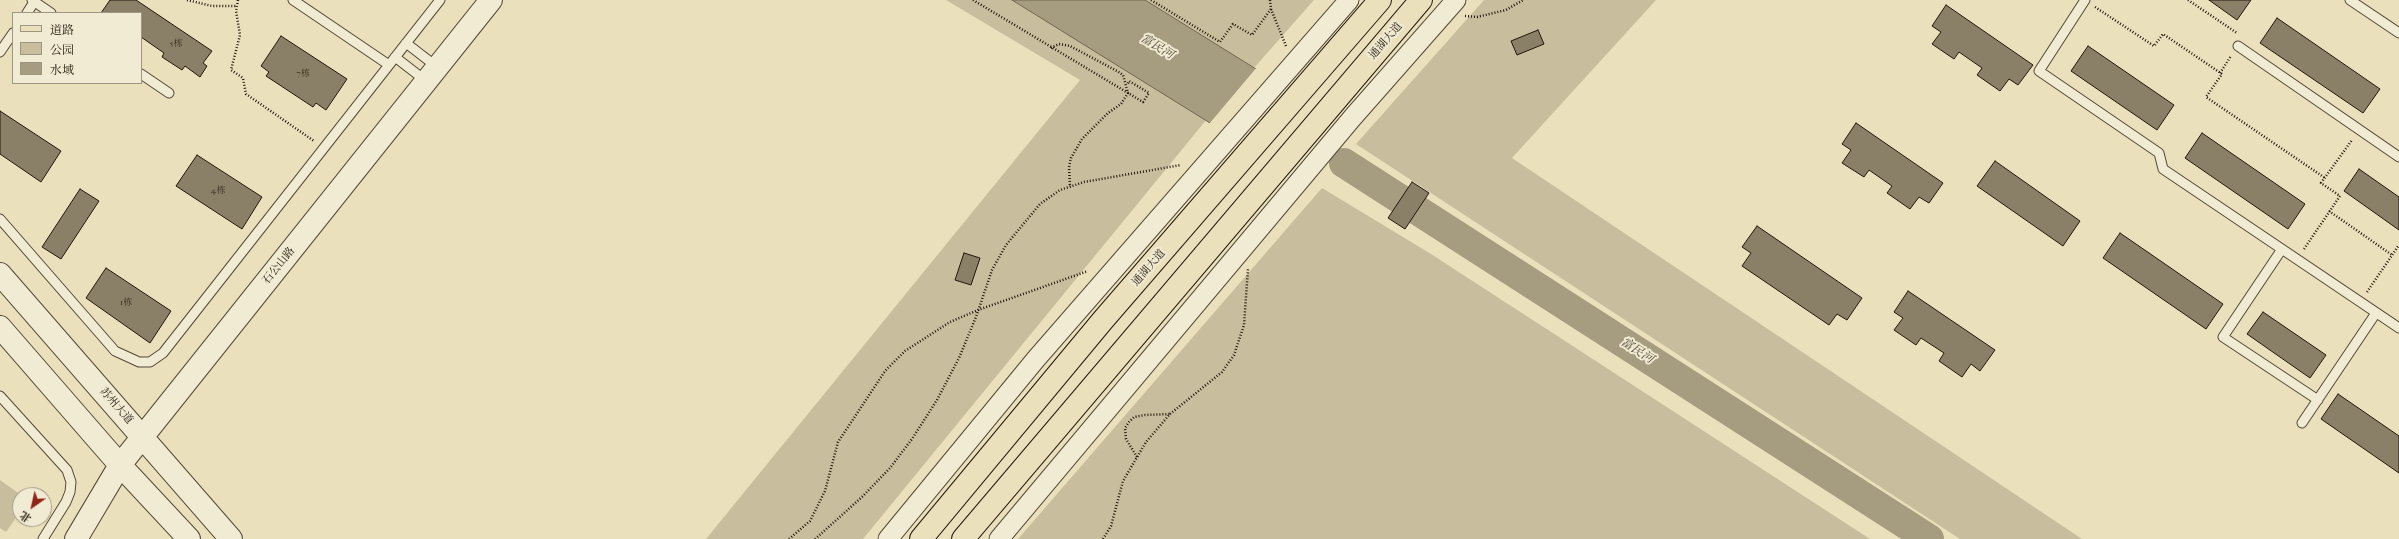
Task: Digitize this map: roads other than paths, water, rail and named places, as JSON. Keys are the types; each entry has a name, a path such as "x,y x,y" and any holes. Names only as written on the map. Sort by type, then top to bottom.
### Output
{"main road":[{"name":"通湖大道","path":"923,536 1103,320 1380,0"},
{"name":"通湖大道","path":"963,539 1421,0"}],"street":[{"name":"石公山路","path":"76,539 120,465 491,0"},
{"path":"888,539 1036,359 1349,0"},
{"path":"999,539 1353,117 1459,8"},
{"name":"苏州大道","path":"0,274 231,539"},
{"path":"0,327 120,465 189,539"}],"lane":[{"path":"293,0 392,61 432,74"},
{"path":"0,219 115,351 139,362 150,362 163,353 440,0"},
{"path":"2085,0 2039,71 2159,153 2163,169 2399,328"},
{"path":"2350,0 2399,33"},
{"path":"28,12 33,1 50,12"},
{"path":"0,52 12,34"},
{"path":"406,43 432,74"},
{"path":"2238,46 2399,157"},
{"path":"142,75 169,94"},
{"path":"2282,249 2223,337 2318,400"},
{"path":"2302,423 2376,313"},
{"path":"0,396 67,470 72,482 66,502 43,539"}],"water":[{"path":"1012,0 1145,0 1256,69 1210,123"}],"waterway":[{"name":"富民河","path":"1344,163 1929,539"}]}
